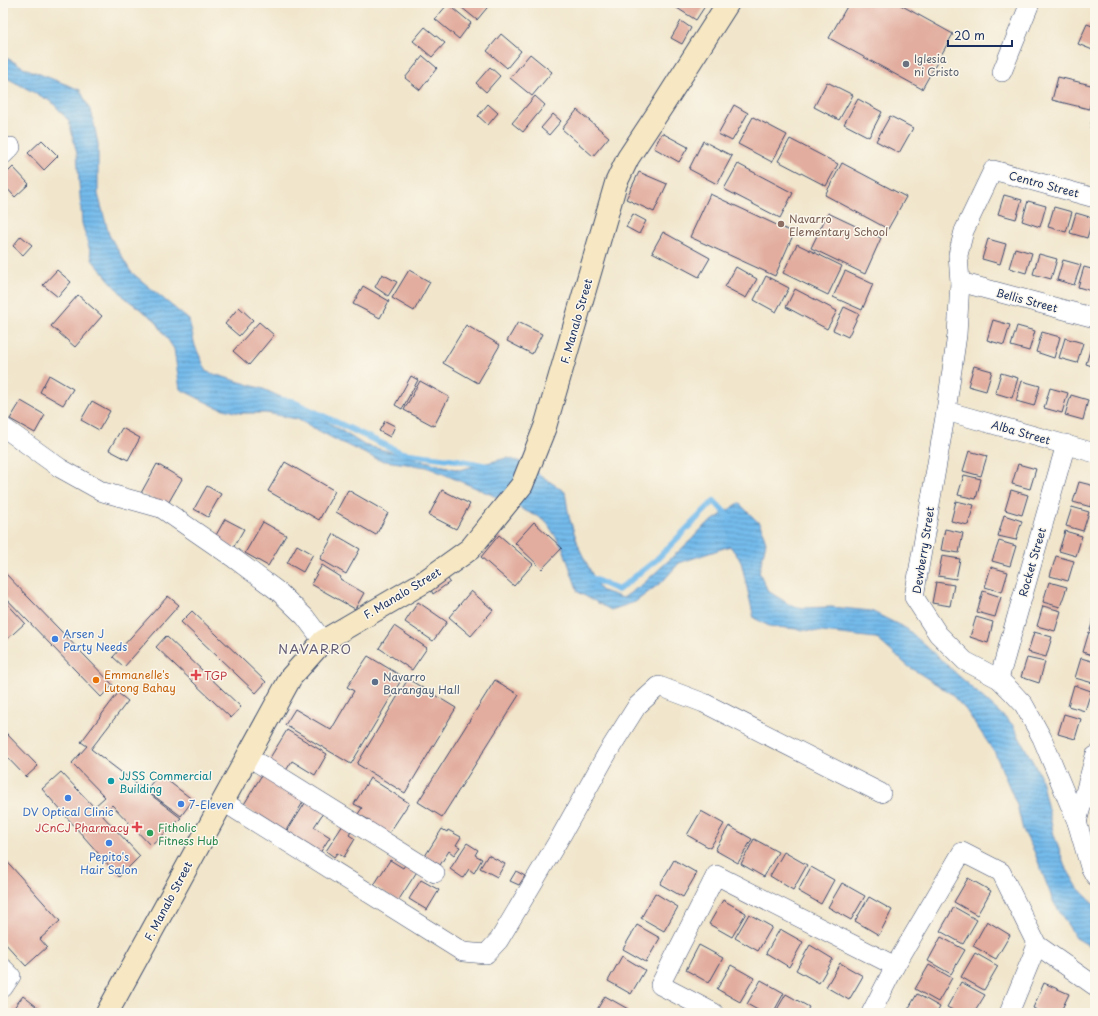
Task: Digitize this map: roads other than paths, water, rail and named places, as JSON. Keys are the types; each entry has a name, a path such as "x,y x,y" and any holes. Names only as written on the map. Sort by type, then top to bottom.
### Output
{"street":[{"name":"F. Manalo Street","path":"107,1013 291,677 323,641 424,582 470,549 522,485 545,427 616,183 628,158 728,3"},
{"path":"1002,72 1030,3"},
{"name":"Centro Street","path":"993,170 1095,198"},
{"name":"Dewberry Street","path":"993,170 964,231 958,255 960,282 957,335 946,411 914,596 938,634 965,661 999,680 1024,705 1042,738 1077,822 1090,867 1095,876"},
{"name":"Bellis Street","path":"960,282 1095,318"},
{"name":"Alba Street","path":"946,411 1095,452"},
{"path":"3,427 60,468 103,492 161,508 232,557 279,592 305,617 323,641"},
{"name":"Rocket Street","path":"999,680 1066,444"},
{"path":"222,801 463,952 486,954 499,940 608,752 637,706 659,686 704,703 881,793"},
{"path":"247,756 435,873"},
{"path":"1077,822 1095,756"},
{"path":"871,1013 895,966 962,852 1001,872 1036,945 1095,986"},
{"path":"714,1013 660,985 716,875 895,966"},
{"path":"1009,1013 1036,945"}],"water":[{"path":"3,56 27,69 80,90 92,114 98,144 98,194 109,235 131,272 189,320 195,346 207,372 263,389 305,408 364,445 459,470 507,458 521,462 565,492 569,517 580,550 600,590 623,598 643,584 703,527 739,503 760,524 766,542 759,572 768,591 790,605 803,608 831,607 871,611 907,629 1012,724 1040,775 1054,835 1065,866 1078,888 1095,905 1095,949 1076,938 1054,903 1034,851 1023,830 1017,805 995,753 966,710 950,693 908,666 876,638 769,626 754,618 741,561 730,546 679,563 663,581 635,602 611,610 578,592 563,548 545,520 427,467 379,460 338,441 297,419 266,413 240,413 216,407 180,389 174,349 155,320 125,298 93,261 82,223 77,154 69,121 52,102 3,76"}],"waterway":[{"path":"281,400 291,401 402,453 457,460 487,466"},
{"path":"587,576 618,590 655,561 714,501 730,518"}],"place":[{"name":"Iglesia ni Cristo","path":"906,64"},
{"name":"Navarro Elementary School","path":"781,224"},
{"name":"Arsen J Party Needs","path":"55,639"},
{"name":"TGP","path":"196,675"},
{"name":"Emmanelle's Lutong Bahay","path":"96,680"},
{"name":"Navarro Barangay Hall","path":"375,682"},
{"name":"JJSS Commercial Building","path":"111,781"},
{"name":"DV Optical Clinic","path":"68,798"},
{"name":"7-Eleven","path":"181,804"},
{"name":"JCnCJ Pharmacy","path":"137,827"},
{"name":"Fitholic Fitness Hub","path":"150,833"},
{"name":"Pepito's Hair Salon","path":"109,843"}],"district":[{"name":"NAVARRO","path":"315,648"}]}
